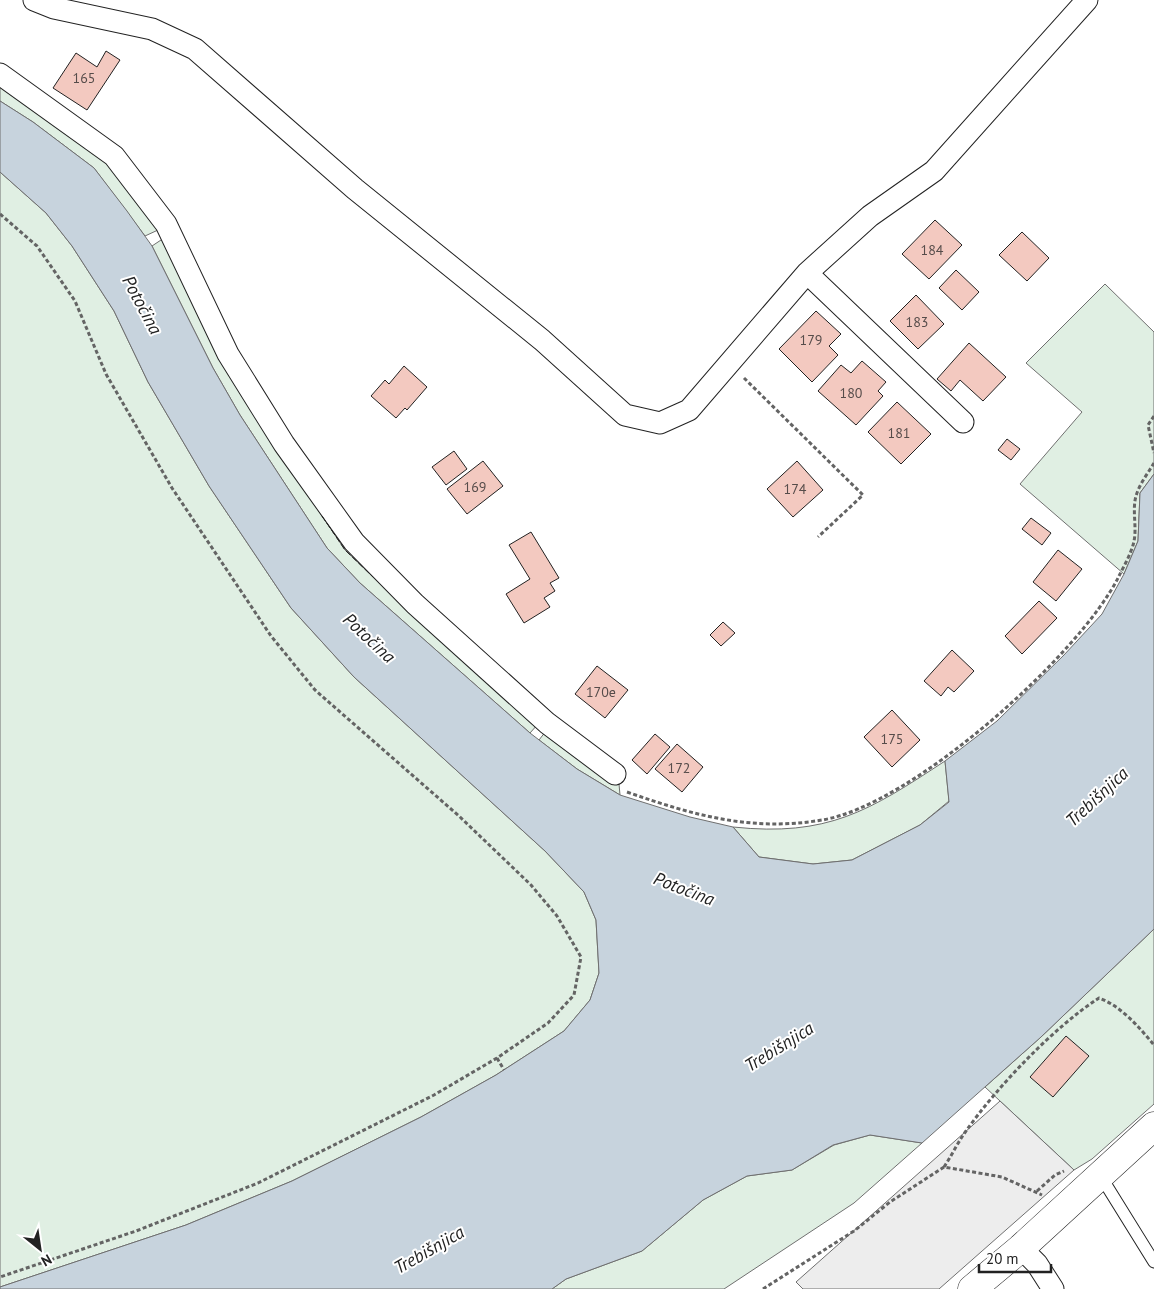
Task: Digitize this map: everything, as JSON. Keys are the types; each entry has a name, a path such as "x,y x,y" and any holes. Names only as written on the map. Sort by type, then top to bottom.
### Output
{"main road":[{"path":"972,1289 1021,1248 1154,1126"}],"street":[{"path":"34,0 54,8 152,29 195,49 355,189 542,340 625,415 660,423 689,410 807,273 870,216 934,171 1087,0"},
{"path":"0,74 114,156 174,238 228,354 284,444 354,542 415,604 548,722 615,774"},
{"path":"807,273 963,422"},
{"path":"1021,1248 1037,1264 1053,1289"}],"lane":[{"path":"1100,1175 1154,1262"}],"path":[{"path":"0,214 37,246 75,301 106,374 172,488 271,636 315,690 459,816 531,885 557,916 581,957 574,995 548,1023 497,1058 434,1095 258,1183 136,1231 0,1277"},
{"path":"729,364 863,495 818,537"},
{"path":"1154,416 1148,425 1154,453"},
{"path":"615,774 624,792 674,808 732,822 770,825 825,820 846,814 903,785 944,758 994,718 1062,653 1098,611 1119,576 1134,542 1136,496 1154,463"},
{"path":"763,1289 854,1231 890,1202 944,1167 966,1131 1006,1083 1079,1011 1099,998 1111,1002 1154,1045"},
{"path":"497,1058 504,1070"},
{"path":"944,1167 1002,1177 1036,1191 1061,1210"}],"green space":[{"path":"0,85 108,163 158,230 145,236 94,168 33,122 0,101"},
{"path":"0,172 46,213 72,246 114,311 148,382 209,486 291,608 354,677 545,851 584,892 596,920 599,973 590,1000 564,1031 496,1075 421,1117 292,1181 186,1225 0,1287"},
{"path":"164,238 277,449 345,550 408,610 538,724 530,733 360,583 327,548 240,415 213,368 152,246"},
{"path":"1105,284 1154,332 1154,474 1140,493 1138,541 1124,574 1020,484 1082,412 1026,363"},
{"path":"546,731 584,762 619,784 620,795 577,769 539,740"},
{"path":"945,761 949,801 920,825 852,860 813,864 759,857 733,827 796,828 822,824 870,806 918,779"},
{"path":"1154,929 1154,1104 1092,1159 1074,1170 985,1087 1041,1037"},
{"path":"870,1135 922,1143 854,1203 724,1289 552,1289 566,1279 642,1251 703,1200 747,1176 792,1170 834,1145"}],"shaded area":[{"path":"1000,1101 1074,1170 939,1289 803,1289 796,1282"}],"water":[{"path":"0,101 33,122 94,168 127,211 152,246 213,368 240,415 327,548 360,583 530,733 577,769 620,795 690,817 733,827 759,857 813,864 852,860 920,825 949,802 945,761 997,721 1064,655 1102,614 1124,574 1138,541 1140,493 1154,474 1154,929 1041,1037 922,1143 870,1135 833,1145 792,1170 747,1176 703,1200 642,1251 566,1279 552,1289 0,1289 0,1287 186,1225 292,1181 421,1117 496,1075 564,1031 590,1000 599,973 596,920 584,892 545,851 354,677 291,608 209,486 148,382 114,311 72,246 46,213 0,172"}],"building":[{"path":"106,51 120,60 87,110 53,88 76,53 97,67"},
{"path":"935,220 962,245 929,279 902,254"},
{"path":"1022,232 1049,258 1027,281 999,255"},
{"path":"956,270 979,292 962,310 939,288"},
{"path":"916,295 944,324 918,349 890,321"},
{"path":"816,311 841,334 829,346 838,355 812,382 779,349"},
{"path":"969,343 1006,377 983,401 960,380 951,391 937,379"},
{"path":"862,361 886,382 878,391 883,396 856,425 818,391 841,365 851,373"},
{"path":"404,366 427,387 407,410 405,408 396,418 371,396 385,380 389,384"},
{"path":"897,402 931,434 901,464 868,432"},
{"path":"1007,439 1020,449 1011,460 998,450"},
{"path":"454,451 467,469 446,485 432,467"},
{"path":"483,461 503,486 467,514 447,489"},
{"path":"797,461 823,490 793,517 767,489"},
{"path":"1031,518 1051,533 1042,545 1022,529"},
{"path":"531,532 559,578 550,583 555,591 544,598 550,607 524,623 506,594 530,579 509,545"},
{"path":"1058,550 1082,569 1056,601 1033,582"},
{"path":"1039,601 1057,618 1022,654 1005,636"},
{"path":"723,622 735,633 721,646 710,635"},
{"path":"952,650 974,671 954,692 948,687 941,696 924,681"},
{"path":"597,666 628,690 605,718 575,694"},
{"path":"892,710 920,740 892,767 864,737"},
{"path":"655,734 670,747 647,774 632,760"},
{"path":"677,744 703,767 682,792 655,769"},
{"path":"1066,1036 1089,1056 1053,1097 1030,1077"}],"fence":[{"path":"322,516 345,550 373,577"}],"water label":[{"name":"Potočina","path":"142,305"},
{"name":"Potočina","path":"369,638"},
{"name":"Trebišnjica","path":"1097,797"},
{"name":"Potočina","path":"684,889"},
{"name":"Trebišnjica","path":"779,1047"},
{"name":"Trebišnjica","path":"429,1250"}]}
